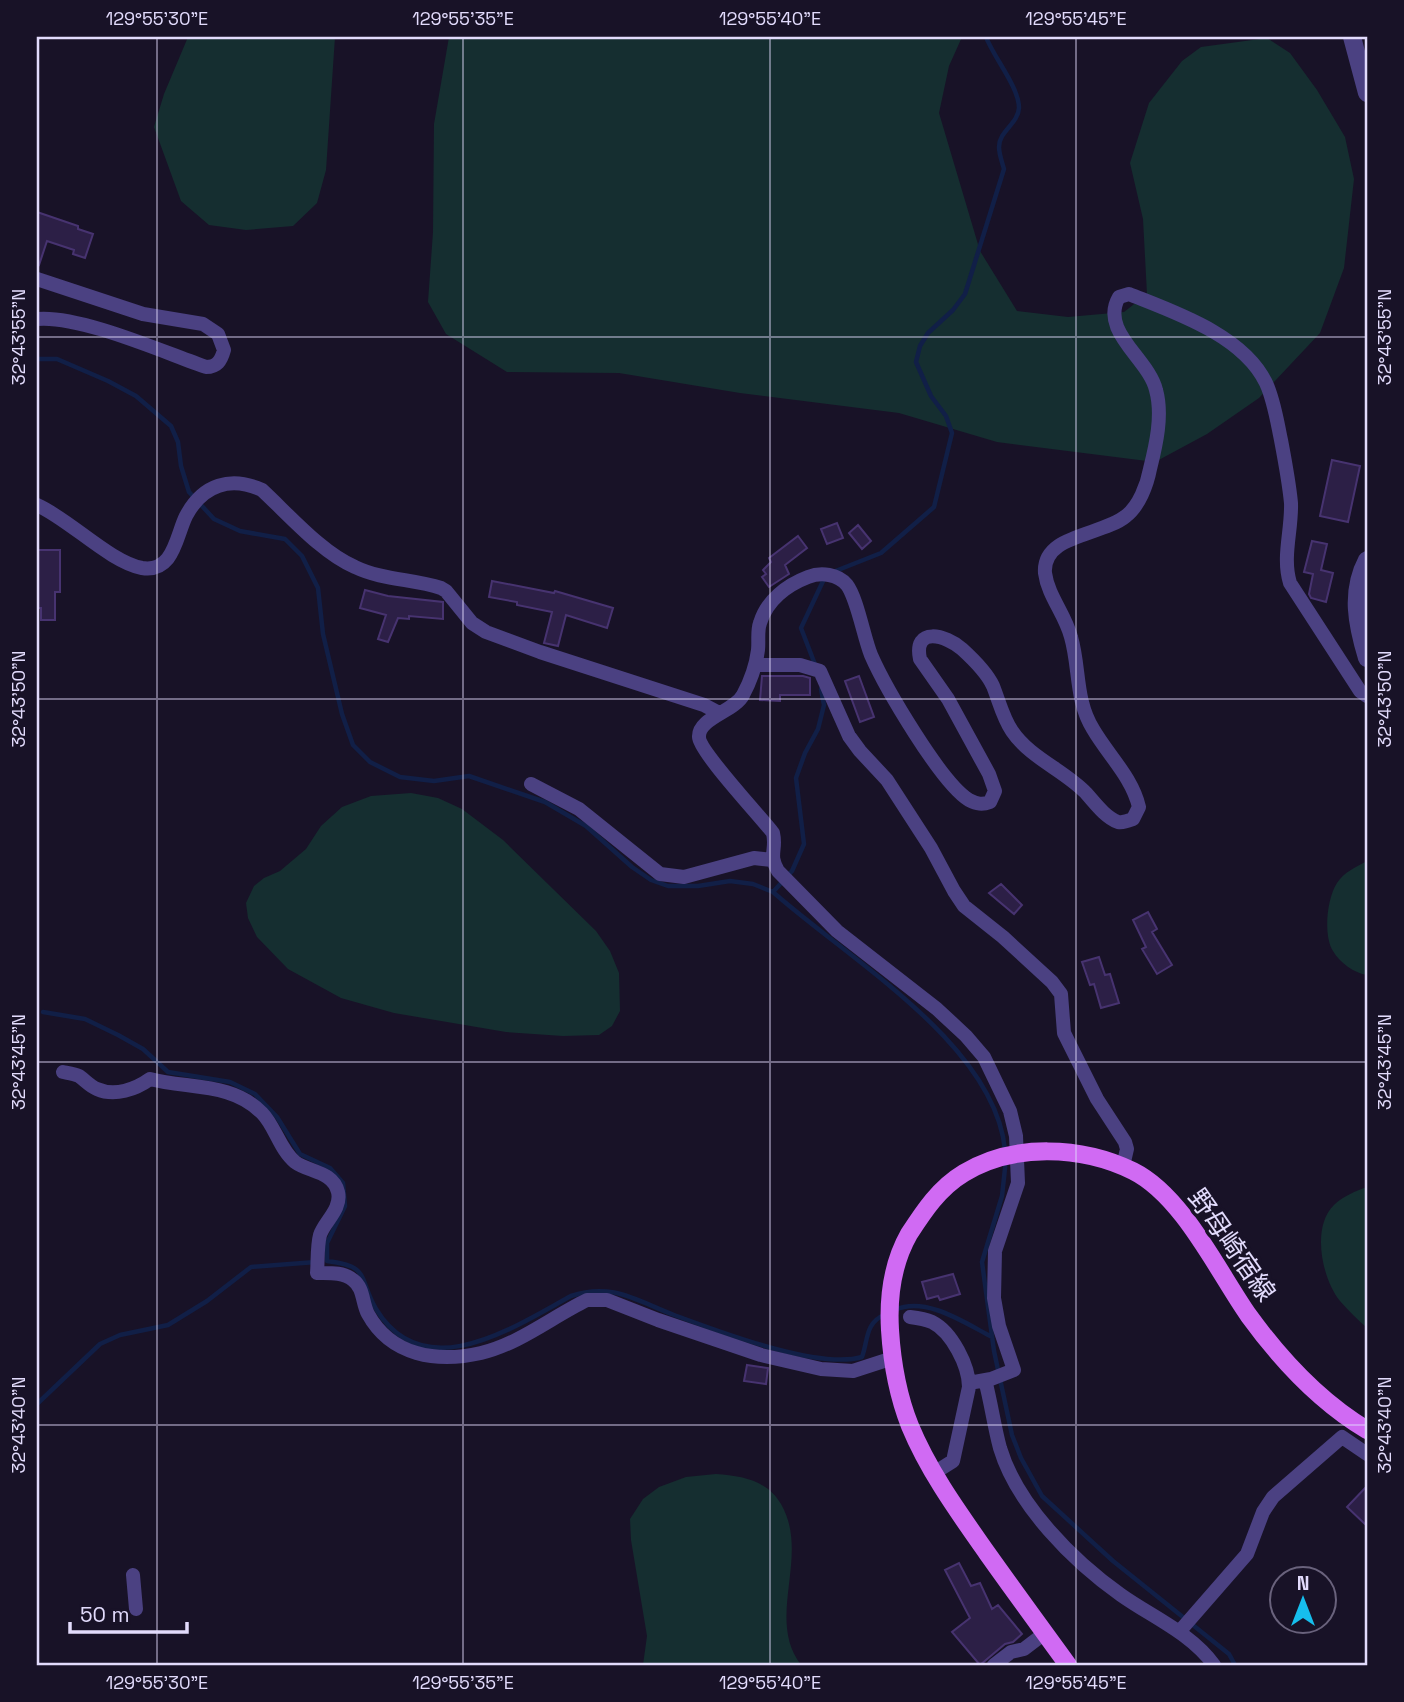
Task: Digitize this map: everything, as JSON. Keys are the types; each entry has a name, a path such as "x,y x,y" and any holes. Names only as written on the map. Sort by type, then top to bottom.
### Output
{"main road":[{"name":"野母崎宿線","path":"1068,1665 959,1514 933,1473 910,1426 897,1381 889,1313 894,1270 905,1242 932,1200 963,1174 988,1162 1026,1152 1078,1154 1123,1166 1138,1173 1167,1197 1188,1223 1249,1316 1283,1358 1318,1395 1367,1430"}],"street":[{"path":"1352,37 1367,93"},
{"path":"37,279 143,314 203,324 218,334 224,350 218,363 213,367 206,367 113,334 60,319 37,319"},
{"path":"775,865 773,833 712,761 699,740 700,729 742,698 756,664 760,623 775,597 786,587 813,575 837,576 849,586 871,654 892,699 944,773 964,796 984,804 990,802 995,791 989,774 948,699 920,659 921,642 932,636 947,638 985,672 1010,729 1027,748 1063,772 1108,816 1117,821 1126,822 1133,819 1139,807 1130,784 1083,711 1071,636 1052,595 1045,572 1049,553 1058,544 1111,525 1133,510 1150,473 1156,439 1156,390 1152,379 1114,321 1112,308 1119,297 1129,294 1218,334 1256,367 1266,383 1276,414 1289,481 1291,508 1286,571 1290,583 1360,691 1367,696"},
{"path":"37,505 59,516 74,529 129,563 143,568 156,568 163,564 174,549 186,516 199,500 226,482 251,485 262,490 337,557 374,574 441,588 472,623 486,632 704,705 719,713"},
{"path":"1367,560 1361,572 1356,603 1358,629 1367,658"},
{"path":"756,664 815,669 849,736 887,780 964,906 1003,937 1052,982 1061,994 1064,1033 1097,1099 1125,1142 1127,1149 1123,1166"},
{"path":"531,784 579,809 660,874 684,877 754,858 775,865 837,931 937,1009 984,1057 1010,1111 1016,1136 1018,1183 995,1251 993,1268 999,1326 1014,1370 988,1380 969,1383"},
{"path":"63,1072 79,1076 90,1086 110,1092 135,1089 150,1079 172,1085 225,1090 262,1112 292,1160 320,1172 331,1180 338,1192 330,1221 320,1234 317,1273 339,1274 353,1279 359,1286 366,1311 376,1328 387,1339 419,1356 457,1357 491,1350 519,1338 587,1300 597,1299 615,1302 658,1320 761,1355 821,1368 853,1371 893,1358"},
{"path":"910,1317 925,1320 941,1328 958,1353 969,1377 953,1461 933,1473"},
{"path":"988,1380 1000,1448 1015,1482 1035,1512 1080,1563 1121,1595 1179,1632 1207,1655 1214,1665"},
{"path":"1179,1632 1247,1554 1263,1512 1281,1489 1342,1437 1367,1454"},
{"path":"133,1575 136,1609"},
{"path":"994,1665 1011,1652 1024,1649 1045,1633"}],"green space":[{"path":"188,37 335,37 326,170 317,203 293,226 246,230 209,225 181,201 154,127 164,94"},
{"path":"449,37 962,37 949,66 939,113 980,251 1017,311 1068,317 1124,312 1147,294 1143,219 1130,163 1149,103 1182,61 1201,47 1267,38 1290,53 1317,90 1345,137 1354,179 1344,268 1320,333 1259,398 1207,434 1155,462 997,442 899,413 740,393 619,373 507,372 446,334 428,302 433,232 434,124"},
{"path":"411,793 438,798 462,809 503,840 596,931 610,951 619,973 620,1011 612,1026 599,1035 563,1036 506,1032 394,1013 341,998 288,969 257,937 248,918 246,903 254,886 280,871 306,849 321,826 342,807 371,796"},
{"path":"1367,861 1367,975 1352,970 1336,955 1330,944 1327,926 1331,898 1337,883 1347,873"},
{"path":"1367,1187 1367,1328 1343,1304 1328,1280 1321,1239 1327,1215 1334,1205 1345,1196"},
{"path":"716,1474 744,1478 761,1484 769,1489 781,1504 789,1524 792,1544 787,1627 791,1647 801,1665 643,1665 647,1636 630,1519 643,1499 659,1487 686,1477"}],"building":[{"path":"37,212 93,234 85,258 73,254 74,250 47,241 39,265 37,264"},
{"path":"1332,460 1360,466 1348,522 1320,516"},
{"path":"837,523 843,538 827,544 821,529"},
{"path":"858,525 871,541 862,549 849,533"},
{"path":"798,536 807,548 785,565 789,574 769,587 762,577 766,574 763,570 771,562 769,558"},
{"path":"1312,541 1327,544 1321,570 1333,573 1326,602 1311,598 1309,594 1313,574 1304,572"},
{"path":"37,550 60,550 60,592 55,592 55,620 41,620 41,608 37,608"},
{"path":"492,581 554,593 555,591 613,608 607,628 566,615 558,646 544,643 552,612 489,597"},
{"path":"365,590 388,596 443,602 443,619 409,616 409,619 398,618 388,642 378,639 386,615 360,608"},
{"path":"762,676 810,678 810,695 780,695 780,701 760,700"},
{"path":"859,676 874,717 860,722 845,681"},
{"path":"1001,884 1022,905 1014,914 989,893"},
{"path":"1148,912 1157,929 1152,932 1172,965 1157,974 1142,949 1146,947 1133,920"},
{"path":"1099,957 1105,975 1110,974 1119,1003 1101,1008 1094,984 1090,985 1082,962"},
{"path":"953,1274 960,1294 940,1300 938,1296 927,1299 922,1282"},
{"path":"747,1365 768,1368 766,1384 744,1381"},
{"path":"1367,1486 1367,1526 1347,1507"},
{"path":"959,1563 971,1586 980,1583 992,1609 998,1605 1022,1634 980,1665 952,1632 970,1618 945,1570"}],"waterway":[{"path":"833,572 881,553 934,507 952,433 946,416 931,396 916,362 920,346 928,333 953,310 965,294 1004,169 1000,141 1018,114 1019,108 1011,82 986,37"},
{"path":"37,359 57,359 136,396 171,426 178,442 181,466 189,492 214,519 240,531 285,539 302,556 318,588 323,634 342,714 353,745 370,762 400,777 434,781 469,776 545,802 586,826 632,867 651,880 668,886 698,886 730,881 753,884 773,892 913,1006 947,1039 975,1074 995,1111 1005,1150"},
{"path":"816,667 801,628 824,579"},
{"path":"773,892 792,871 804,844 796,778 818,729 824,705 821,689"},
{"path":"43,1012 85,1019 143,1049 168,1072 230,1082 255,1094 277,1117 300,1154 330,1168 343,1183 345,1206 327,1243 327,1261 341,1263 357,1270 376,1309 396,1332 419,1345 444,1348 470,1344 497,1335 571,1296 599,1291 624,1295 768,1347 795,1354 843,1360 862,1357 870,1328 884,1315"},
{"path":"1006,1159 1002,1196 982,1262 994,1351 1012,1435 1021,1458 1042,1496 1113,1561 1229,1654 1235,1665"},
{"path":"37,1404 100,1344 120,1335 168,1325 207,1301 251,1267 316,1262"},
{"path":"895,1310 919,1306 932,1309 992,1337"}]}
